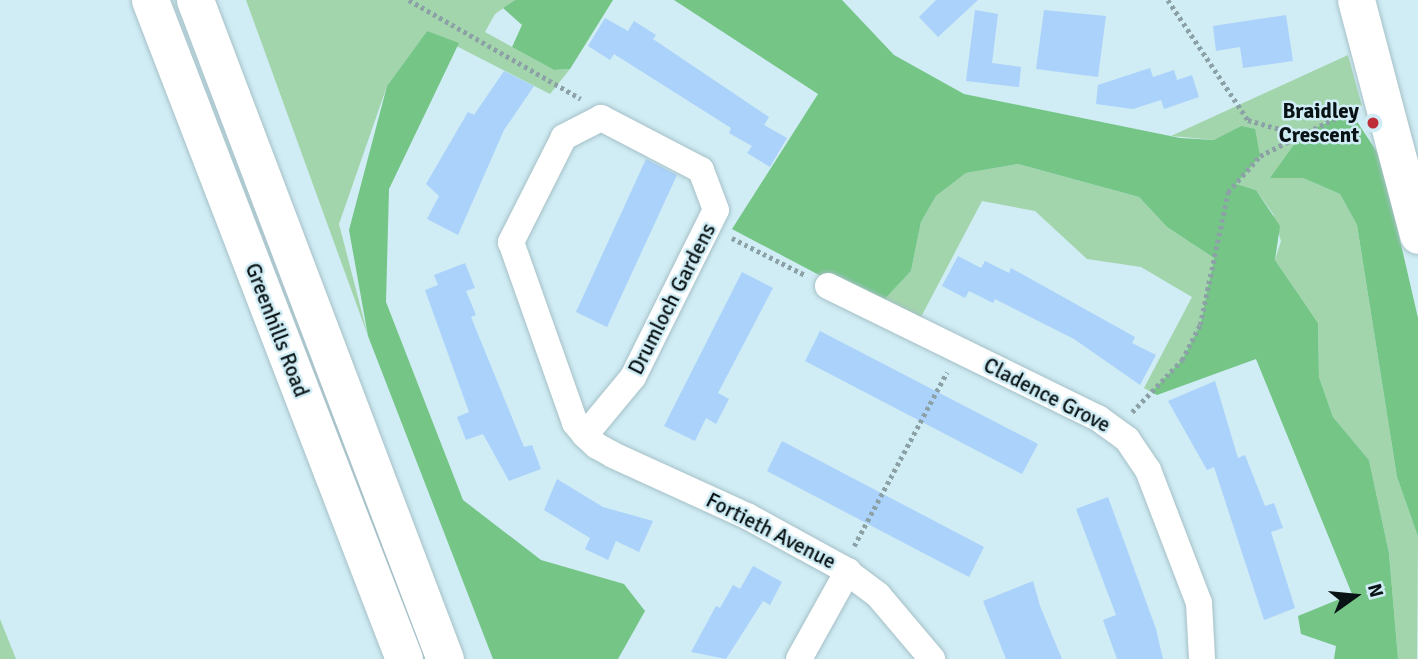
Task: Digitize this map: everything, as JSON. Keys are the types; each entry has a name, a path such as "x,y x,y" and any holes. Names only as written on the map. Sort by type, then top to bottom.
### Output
{"street":[{"name":"Greenhills Road","path":"150,0 404,659"},
{"name":"Greenhills Road","path":"195,0 445,659"},
{"path":"1356,0 1418,235"},
{"name":"Drumloch Gardens","path":"585,435 633,377 711,228 715,194 701,170 612,120 591,119"},
{"path":"585,435 568,408 511,242 564,137 591,119"},
{"name":"Cladence Grove","path":"828,286 1115,429 1139,454 1199,603 1202,659"},
{"name":"Fortieth Avenue","path":"585,435 613,455 747,516 845,570 878,595 932,659"},
{"path":"799,659 845,570"}],"path":[{"path":"409,0 580,97 591,119"},
{"path":"1168,0 1238,111 1263,127 1301,135"},
{"path":"1115,429 1182,359 1200,325 1228,192 1260,156 1382,97"},
{"path":"711,228 828,286"},
{"path":"845,570 959,349"}],"green space":[{"path":"246,0 515,0 495,14 485,32 554,70 570,69 550,94 427,31 387,86 339,224 368,336"},
{"path":"515,0 613,0 570,69 554,70 512,47 522,25 503,8"},
{"path":"674,0 842,0 894,55 964,94 1180,138 1214,140 1241,126 1255,129 1260,156 1236,184 1256,190 1280,226 1275,260 1318,323 1319,377 1333,417 1369,460 1389,553 1398,659 1334,659 1336,646 1301,634 1298,616 1352,594 1256,359 1157,395 1151,392 1182,360 1200,325 1214,258 1167,227 1139,197 1018,164 966,173 936,196 921,222 911,271 882,302 821,276 732,229 818,94"},
{"path":"427,31 459,43 389,189 386,302 463,500 541,560 624,584 645,611 618,659 493,659 368,336 349,230 387,86"},
{"path":"1348,55 1362,106 1325,122 1271,178 1303,178 1340,194 1357,225 1397,477 1418,537 1417,659 1398,659 1389,553 1369,460 1333,417 1319,377 1318,323 1275,260 1281,241 1273,214 1256,190 1235,184 1241,126 1215,140 1171,136"},
{"path":"1350,111 1381,158 1418,318 1418,537 1397,477 1357,225 1340,194 1303,178 1270,178 1301,135"},
{"path":"1018,164 1139,197 1167,227 1214,258 1200,325 1182,360 1151,392 1144,388 1192,297 1141,267 1087,259 1035,211 982,201 921,317 882,302 911,271 921,222 936,196 966,173"},
{"path":"0,619 16,659 0,659"}],"building":[{"path":"936,0 978,0 938,37 919,17"},
{"path":"975,10 998,14 992,63 1021,67 1019,87 966,81"},
{"path":"1044,10 1106,16 1098,77 1036,69"},
{"path":"1286,15 1293,61 1243,68 1240,47 1216,51 1213,26"},
{"path":"605,18 628,31 634,21 656,35 653,39 769,117 764,125 787,138 770,167 747,153 752,146 729,133 731,128 614,54 610,60 588,46"},
{"path":"1150,68 1153,77 1174,70 1177,80 1192,75 1199,97 1164,109 1161,100 1133,109 1096,104 1098,85"},
{"path":"504,71 534,86 504,130 458,235 427,219 439,196 426,184 468,112 474,115"},
{"path":"646,159 677,175 607,327 576,312"},
{"path":"958,256 981,268 985,261 1009,273 1011,268 1135,337 1132,343 1156,355 1140,385 1074,339 995,299 993,303 969,291 965,298 942,286"},
{"path":"465,263 475,288 466,291 476,315 471,317 524,447 532,445 541,469 509,481 483,434 466,440 457,417 469,412 425,290 438,285 434,275"},
{"path":"742,272 773,288 718,393 729,399 716,424 706,418 695,441 664,426"},
{"path":"820,331 1038,444 1022,474 805,361"},
{"path":"1215,381 1238,458 1245,455 1265,506 1274,503 1283,528 1271,532 1295,608 1264,620 1214,467 1207,470 1168,401"},
{"path":"782,441 984,547 969,577 767,471"},
{"path":"557,479 603,507 653,521 639,552 616,541 608,560 585,549 590,538 544,510"},
{"path":"1108,497 1156,629 1163,659 1117,659 1103,620 1116,615 1076,509"},
{"path":"753,566 782,582 770,605 763,601 726,659 691,652 716,606 720,608 733,585 740,589"},
{"path":"1033,581 1040,606 1062,659 1006,659 983,601"}],"place":[{"name":"Braidley Crescent","path":"1373,123"}]}
